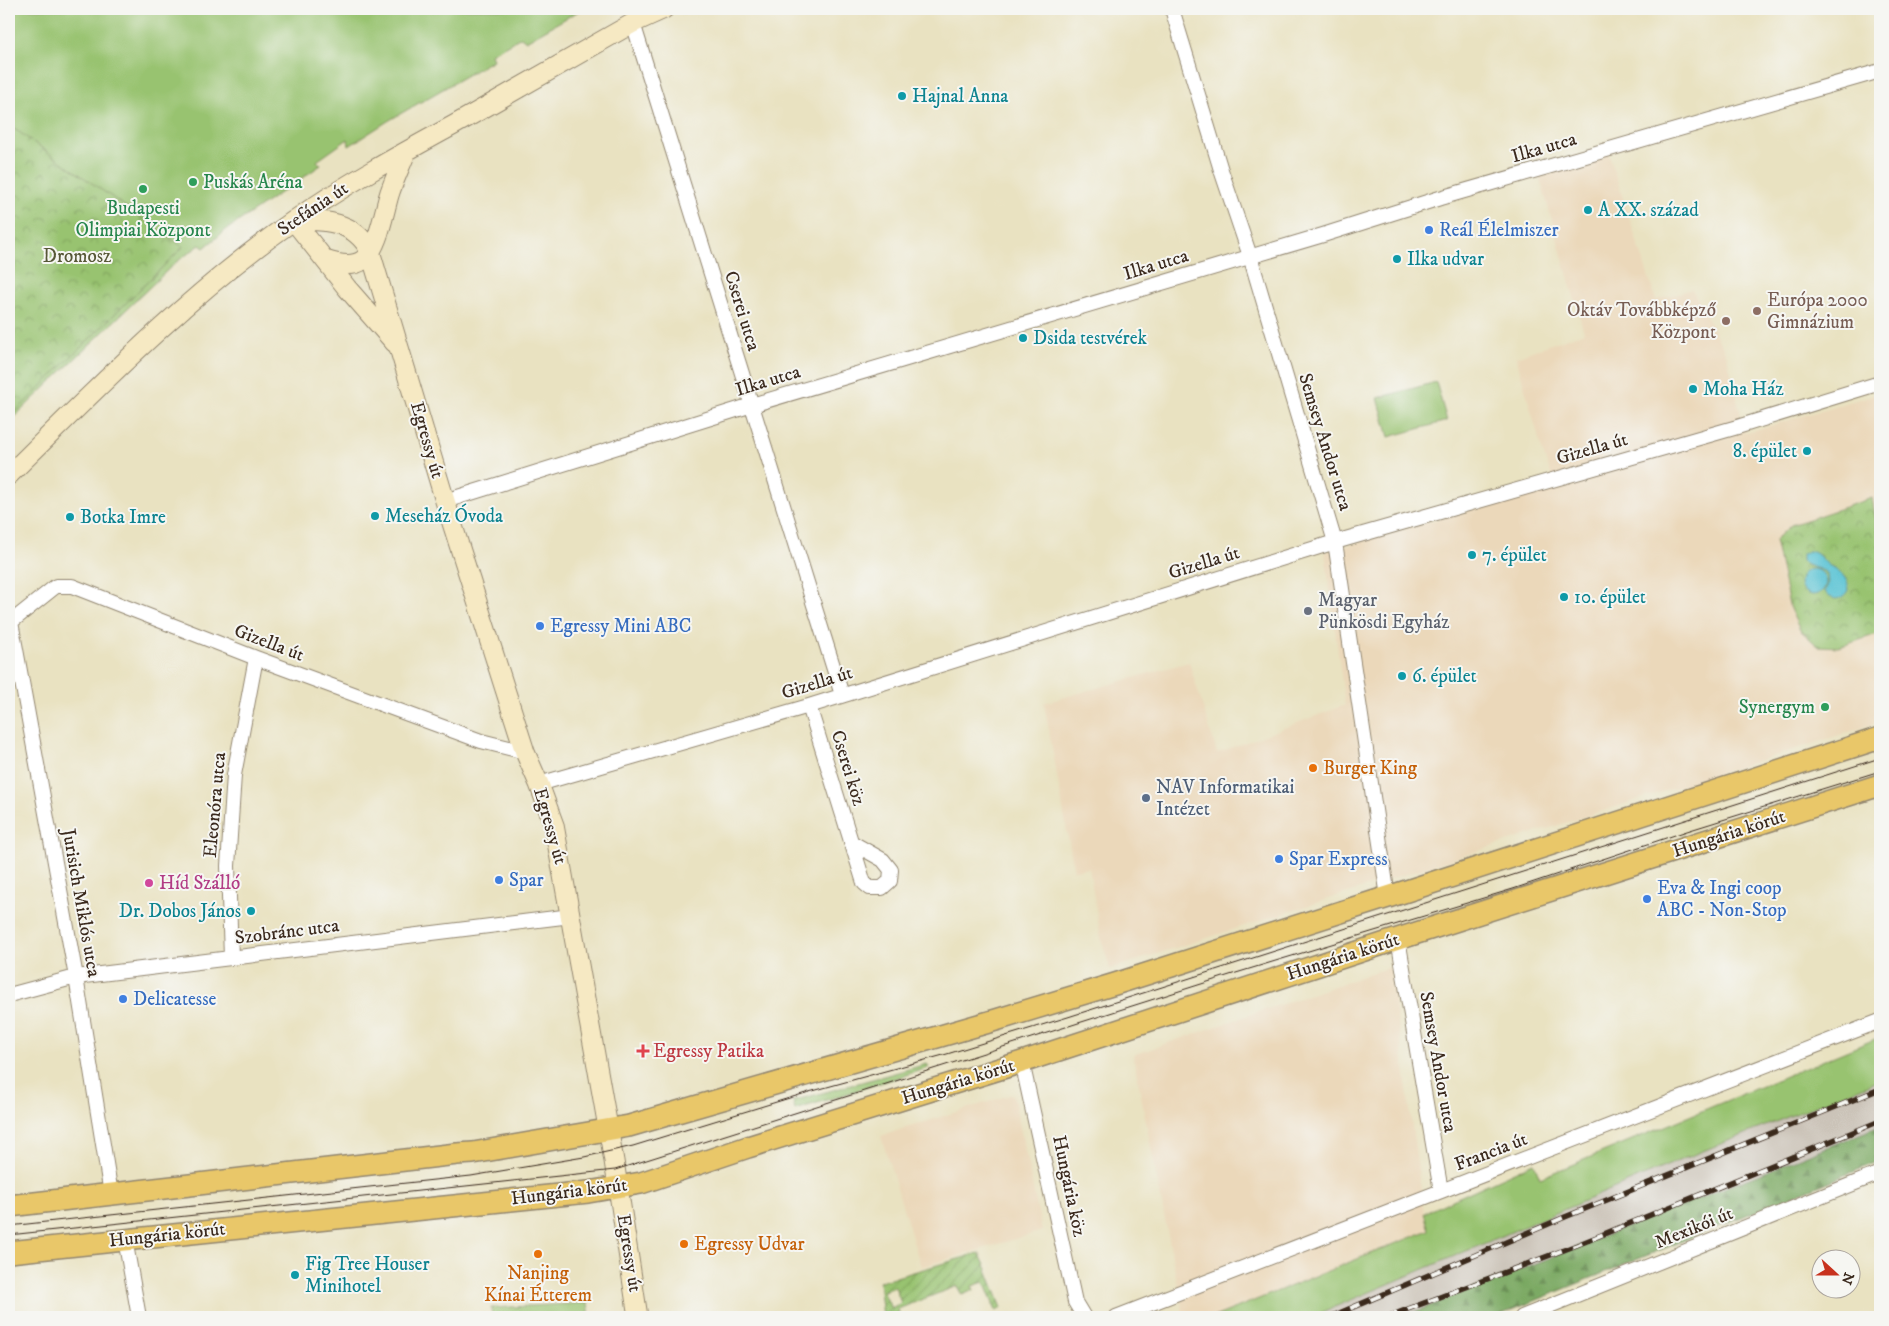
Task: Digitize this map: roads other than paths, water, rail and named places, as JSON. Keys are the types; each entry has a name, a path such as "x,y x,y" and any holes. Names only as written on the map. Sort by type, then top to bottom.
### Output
{"main road":[{"path":"9,1206 473,1153 608,1130 638,1123 1097,990 1880,738"},
{"name":"Hungária körút","path":"9,1252 588,1192 641,1183 748,1146 1022,1062 1398,939 1880,785"}],"street":[{"name":"Stefánia út","path":"9,475 115,370 182,310 294,221 340,190 406,152 634,23 664,9"},
{"name":"Semsey Andor utca","path":"1172,9 1221,170 1250,256 1335,542 1388,897"},
{"name":"Cserei utca","path":"634,23 842,695"},
{"name":"Ilka utca","path":"445,501 1440,198 1880,71"},
{"path":"325,260 339,264 354,264 364,259 370,251 383,223 390,193 406,152"},
{"name":"Egressy út","path":"294,221 322,221 344,226 360,236 370,251 445,501 525,752 554,825 572,916 638,1317"},
{"name":"Egressy út","path":"294,221 347,288 400,349"},
{"name":"Gizella út","path":"539,784 809,706 1335,542 1734,428 1880,383"},
{"name":"Gizella út","path":"10,621 56,586 72,586 256,658 481,741 525,752"},
{"name":"Jurisich Miklós utca","path":"10,621 76,977 111,1194"},
{"name":"Eleonóra utca","path":"231,958 228,866 234,774 256,658"},
{"name":"Cserei köz","path":"809,706 851,842"},
{"name":"Szobránc utca","path":"9,995 76,977 572,916"},
{"name":"Semsey Andor utca","path":"1398,939 1442,1191"},
{"name":"Francia út","path":"1116,1317 1880,1021"},
{"name":"Hungária köz","path":"1022,1062 1074,1295 1084,1317"},
{"name":"Mexikói út","path":"1522,1317 1880,1173"},
{"path":"125,1240 139,1317"}],"water":[{"path":"1808,551 1817,554 1844,577 1849,590 1844,596 1834,599 1828,595 1825,591 1828,584 1827,573 1802,561 1802,554"},
{"path":"1813,569 1822,573 1826,582 1822,591 1813,595 1804,591 1800,582 1804,573"}],"tram line":[{"path":"9,1226 471,1176 584,1157 633,1146 809,1092 947,1054 1068,1017 1880,758"},
{"path":"9,1235 615,1170 1236,973 1513,889 1687,831 1880,771"}],"railway":[{"path":"1330,1317 1565,1217 1880,1089"},
{"path":"1387,1317 1577,1245 1880,1121"}],"place":[{"name":"Hajnal Anna","path":"902,96"},
{"name":"Puskás Aréna","path":"193,182"},
{"name":"Budapesti Olimpiai Központ","path":"143,189"},
{"name":"A XX. század","path":"1588,210"},
{"name":"Reál Élelmiszer","path":"1429,230"},
{"name":"Ilka udvar","path":"1397,259"},
{"name":"Európa 2000 Gimnázium","path":"1757,311"},
{"name":"Oktáv Továbbképző Központ","path":"1726,321"},
{"name":"Dsida testvérek","path":"1023,338"},
{"name":"Moha Ház","path":"1693,389"},
{"name":"8. épület","path":"1807,451"},
{"name":"Meseház Óvoda","path":"375,516"},
{"name":"Botka Imre","path":"70,517"},
{"name":"7. épület","path":"1472,555"},
{"name":"10. épület","path":"1564,597"},
{"name":"Magyar Pünkösdi Egyház","path":"1308,611"},
{"name":"Egressy Mini ABC","path":"540,626"},
{"name":"6. épület","path":"1402,676"},
{"name":"Synergym","path":"1825,707"},
{"name":"Burger King","path":"1313,768"},
{"name":"NAV Informatikai Intézet","path":"1146,798"},
{"name":"Spar Express","path":"1279,859"},
{"name":"Spar","path":"499,880"},
{"name":"Híd Szálló","path":"149,883"},
{"name":"Eva & Ingi coop ABC - Non-Stop","path":"1647,899"},
{"name":"Dr. Dobos János","path":"251,911"},
{"name":"Delicatesse","path":"123,999"},
{"name":"Egressy Patika","path":"643,1051"},
{"name":"Egressy Udvar","path":"684,1244"},
{"name":"Nanjing Kínai Étterem","path":"538,1254"},
{"name":"Fig Tree Houser Minihotel","path":"295,1275"}],"park label":[{"name":"Dromosz","path":"77,256"}]}
